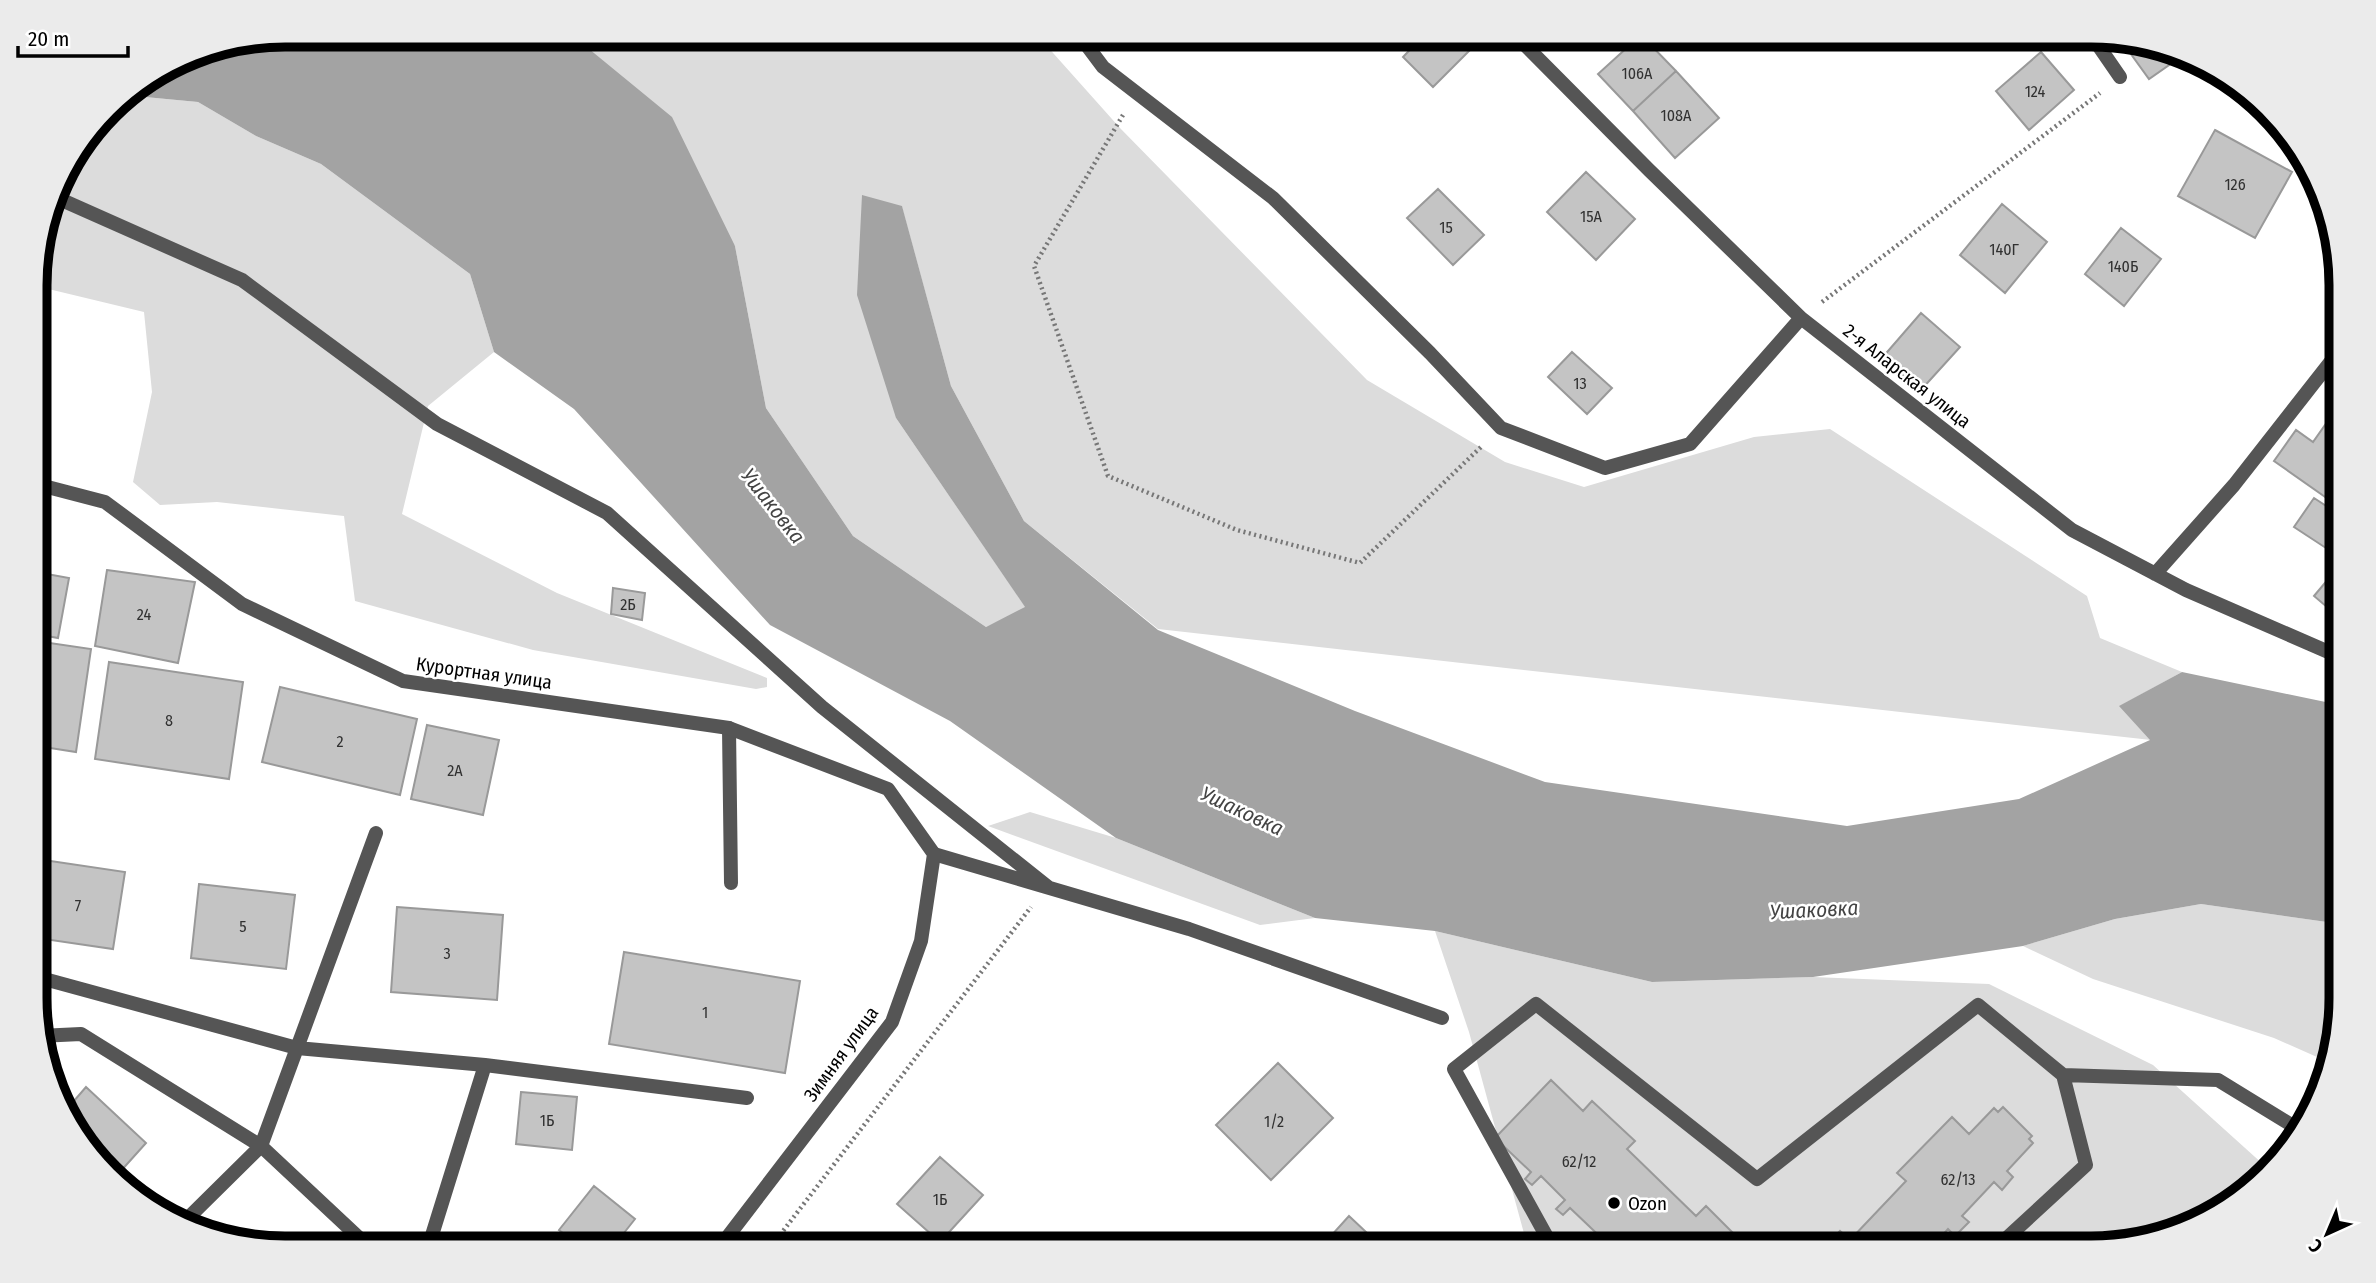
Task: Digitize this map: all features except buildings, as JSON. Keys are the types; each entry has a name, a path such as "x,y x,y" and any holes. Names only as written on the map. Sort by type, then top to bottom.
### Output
{"street":[{"path":"1088,47 1104,67 1273,198 1430,353 1501,428 1605,468 1690,444 1801,318"},
{"name":"2-я Аларская улица","path":"1527,47 1801,318 2072,530 2186,590 2329,652"},
{"path":"2100,48 2120,77"},
{"path":"63,200 242,280 437,424 607,513 822,707 1048,887"},
{"path":"2155,574 2234,485 2329,364"},
{"name":"Курортная улица","path":"48,487 105,502 242,604 402,681 729,728 888,789 934,854"},
{"path":"729,728 731,883"},
{"path":"191,1216 261,1146 376,833"},
{"path":"934,854 1189,929 1442,1018"},
{"name":"Зимняя улица","path":"728,1236 892,1022 921,941 934,854"},
{"path":"47,980 298,1048 485,1065 747,1098"},
{"path":"1546,1235 1454,1069 1536,1004 1757,1179 1978,1005 2063,1075 2086,1165 2010,1235"},
{"path":"50,1035 81,1034 261,1146 357,1236"},
{"path":"432,1236 485,1065"},
{"path":"2063,1075 2218,1080 2292,1125"}],"path":[{"path":"1801,318 2120,77"},
{"path":"1136,93 1034,266 1108,476 1237,530 1360,563 1501,428"},
{"path":"779,1236 1005,938 1048,887"}],"shaded area":[{"path":"581,47 1048,47 1120,128 1367,380 1505,462 1584,487 1754,437 1830,429 2087,596 2100,638 2182,672 2120,706 2151,740 1158,629 1024,521 951,386 902,207 896,418 1026,608 986,627 853,536 766,408 735,246"},
{"path":"140,97 198,102 256,136 321,164 470,274 494,352 428,406 402,514 557,593 767,678 767,687 756,689 533,650 355,601 344,516 217,502 160,505 133,482 152,392 144,312 48,289 49,254 55,223 65,194 87,153 106,128 128,106"},
{"path":"1030,812 1116,838 1315,918 1260,925 988,826"},
{"path":"2201,904 2329,922 2328,1014 2320,1058 2274,1038 2093,979 2023,946 2115,919"},
{"path":"1435,931 1652,982 1813,977 1989,984 2153,1065 2262,1163 2223,1196 2196,1211 2167,1223 2107,1235 1525,1235 1469,1032"}],"water":[{"name":"Ушаковка","path":"587,47 672,117 735,246 766,408 853,536 986,627 1025,607 896,418 857,295 862,195 902,206 951,386 1024,521 1158,630 1355,711 1545,782 1847,826 2019,799 2150,740 2119,706 2182,672 2329,703 2329,922 2201,904 2115,919 2023,946 1813,977 1652,982 1435,931 1315,918 1116,838 950,721 770,625 574,409 494,352 470,274 321,164 256,136 198,102 140,97 194,65 223,55 254,49"}],"place":[{"name":"Ozon","path":"1614,1203"}]}
